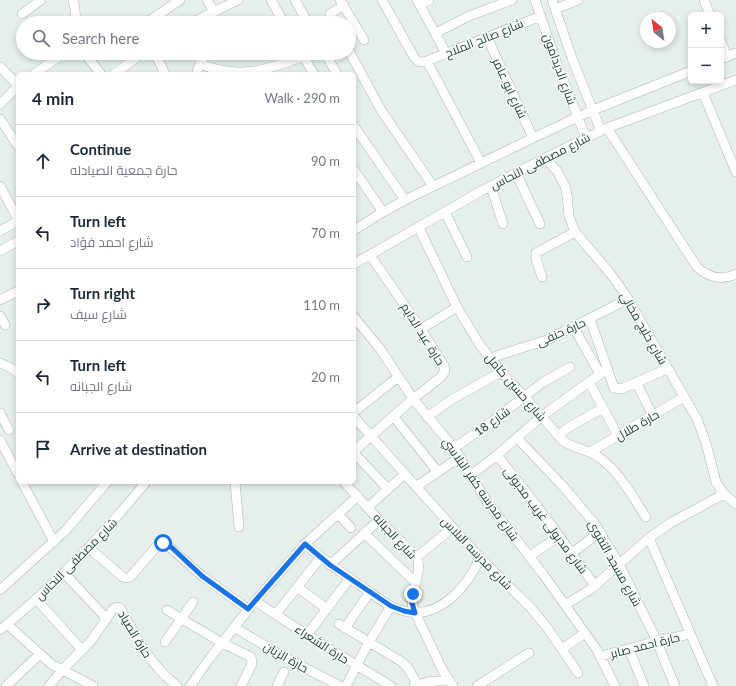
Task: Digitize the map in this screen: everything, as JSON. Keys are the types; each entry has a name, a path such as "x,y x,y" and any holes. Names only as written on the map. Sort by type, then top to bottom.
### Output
{"street":[{"path":"22,14 41,0"},
{"path":"73,0 76,16"},
{"path":"207,0 214,12"},
{"path":"206,16 238,0"},
{"path":"271,0 280,16"},
{"path":"295,0 304,16"},
{"path":"382,0 416,59 421,62 427,61 481,163"},
{"path":"429,0 418,2 446,53"},
{"path":"436,33 469,16 512,0"},
{"name":"شارع الديدامون","path":"535,0 586,138"},
{"path":"553,4 578,0"},
{"path":"703,0 709,12"},
{"path":"156,16 175,1"},
{"path":"330,16 330,14 342,3 350,16"},
{"name":"شارع الديدامون","path":"553,4 572,58 593,110 604,130 697,267 703,272 717,277 725,277 736,274"},
{"name":"شارع صالح الملاح","path":"427,61 541,16"},
{"path":"356,27 364,40"},
{"name":"شارع ابو عامر","path":"487,37 533,138"},
{"path":"39,72 55,60"},
{"path":"90,60 99,72"},
{"path":"117,72 133,60"},
{"path":"158,60 164,72"},
{"path":"197,72 197,68 204,60"},
{"path":"262,72 280,70 294,60"},
{"path":"306,60 313,72"},
{"path":"329,60 336,72"},
{"path":"354,60 381,110 433,186"},
{"path":"200,64 222,72"},
{"path":"0,66 16,84"},
{"name":"شارع مصطفى النحاس","path":"356,227 405,200 533,138 593,110 688,72"},
{"name":"شارع مصطفى النحاس","path":"356,263 491,186 586,138 736,80"},
{"path":"0,104 16,88"},
{"path":"703,93 732,150 736,172"},
{"path":"0,119 16,143"},
{"path":"356,129 405,200"},
{"name":"شارع خليج مخالي","path":"545,158 557,171 565,186 569,216 575,232 610,273 628,298 702,431 714,475 720,488 724,494 736,504"},
{"path":"356,173 383,212"},
{"path":"516,173 540,224"},
{"path":"0,186 16,216"},
{"path":"491,186 503,224"},
{"path":"445,212 468,257"},
{"path":"0,231 16,221"},
{"name":"شارع حسين كامل","path":"419,228 457,307 480,345 490,358 558,436 569,445 590,452 609,466 646,517"},
{"path":"542,276 536,259 536,253 575,232"},
{"path":"0,251 16,242"},
{"name":"حارة عبد الدايم","path":"356,450 393,416 441,377 445,371 444,366 421,329 370,255"},
{"path":"1,296 16,292"},
{"name":"حارة حنفى","path":"490,358 547,340 574,328 628,298"},
{"path":"421,329 457,307"},
{"path":"0,316 5,325"},
{"name":"شارع مدرسه كفر البلاسي","path":"356,319 381,350 413,399 454,448 488,503 566,605 601,656 615,686"},
{"path":"590,319 604,371"},
{"path":"574,328 616,389 621,389 668,369"},
{"path":"0,363 16,371"},
{"name":"شارع 18","path":"454,448 542,383 570,367"},
{"path":"471,475 497,455 542,416 604,371"},
{"path":"427,417 451,400 501,372"},
{"path":"356,410 398,376"},
{"path":"589,382 618,436"},
{"path":"636,382 653,416"},
{"name":"حارة طلال","path":"590,452 684,398"},
{"path":"558,436 574,424 603,408"},
{"path":"0,413 9,430"},
{"path":"393,416 438,472"},
{"name":"شارع مدرسه البلاس","path":"356,419 452,528 530,608 562,649 578,674"},
{"name":"شارع مسجد التقوى","path":"517,438 561,484 591,518 600,532 658,641 675,686"},
{"path":"0,440 16,470"},
{"path":"356,454 388,489"},
{"name":"شارع مدبولى غريب مدبولى","path":"497,455 572,553 595,586"},
{"path":"416,486 460,457"},
{"path":"368,507 405,474"},
{"path":"27,484 54,542"},
{"path":"0,590 54,542 78,517 105,484"},
{"name":"شارع مصطفى النحاس","path":"3,627 36,599 89,548 144,484"},
{"path":"235,484 239,527"},
{"name":"شارع الجبانه","path":"346,484 378,520 417,557 419,566 412,603 415,613 440,666 451,683"},
{"path":"566,605 595,586 649,538 672,522 724,494"},
{"path":"190,686 205,664 248,609 305,544 358,496"},
{"path":"338,514 351,528"},
{"path":"330,565 378,520"},
{"path":"417,557 452,528"},
{"path":"572,553 600,532"},
{"path":"364,533 416,583"},
{"path":"530,556 559,536"},
{"path":"649,538 713,686"},
{"path":"89,548 123,577 127,578 130,577 160,543 165,543 202,576 248,609"},
{"path":"305,544 330,565 391,606 415,613 439,606 456,594 470,577 480,558"},
{"path":"276,614 320,557"},
{"path":"64,573 106,618"},
{"path":"307,635 350,578"},
{"path":"297,587 327,609"},
{"path":"370,592 342,626 402,662 408,668 415,685 428,682 451,683"},
{"path":"36,599 82,650"},
{"name":"حارة الشعراء","path":"255,601 356,666 391,686"},
{"path":"165,642 193,602"},
{"path":"346,686 369,642 391,606"},
{"name":"حارة الصياد","path":"49,686 62,670 91,641 115,607 120,608 149,658 157,668 177,686"},
{"path":"167,610 222,643 249,656 252,660 252,664 245,685"},
{"path":"3,627 40,654 51,664 93,686"},
{"name":"حارة الزيان","path":"234,627 284,657 340,686"},
{"path":"562,649 585,633"},
{"name":"حارة احمد صابر","path":"601,656 690,634"},
{"path":"629,649 644,686"},
{"path":"477,686 528,653"},
{"path":"6,686 40,654"},
{"path":"277,686 284,672"}],"route":[{"path":"163,543 168,544 202,576 248,609 305,544 330,565 399,610 415,613 412,603 413,594"}]}
